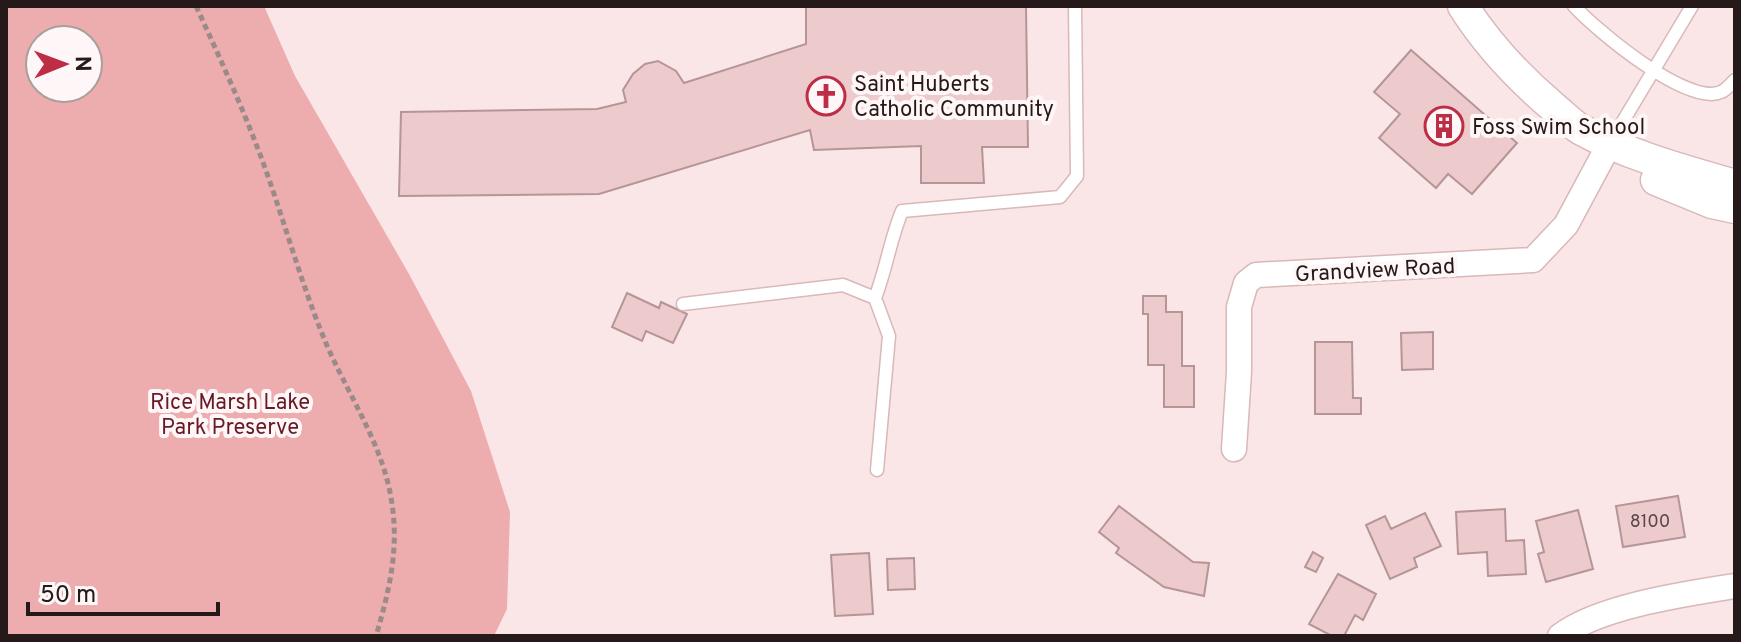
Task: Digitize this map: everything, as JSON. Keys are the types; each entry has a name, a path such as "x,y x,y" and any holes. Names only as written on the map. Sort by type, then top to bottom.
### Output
{"street":[{"path":"1463,6 1478,29 1524,82 1577,127 1610,143 1688,172 1735,185"},
{"path":"1610,143 1654,179 1712,203 1735,208"},
{"name":"Grandview Road","path":"1234,449 1239,307 1246,283 1256,275 1533,260 1566,225 1610,143"},
{"path":"1560,636 1577,623 1673,595 1735,586"}],"lane":[{"path":"877,470 889,336 875,298 885,274 890,241 902,211 1060,197 1077,176 1075,6"},
{"path":"1574,6 1654,72 1675,84 1701,94 1720,93 1735,80"},
{"path":"1610,143 1689,7"},
{"path":"683,304 843,285 875,298"}],"path":[{"path":"196,6 261,156 323,338 371,439 392,501 395,540 390,587 376,636"}],"green space":[{"name":"Rice Marsh Lake Park Preserve","path":"6,6 264,6 295,76 409,274 471,391 510,512 507,609 494,636 6,636"}],"building":[{"name":"Saint Huberts Catholic Community","path":"806,6 1026,6 1028,147 982,147 984,183 921,183 921,146 814,150 810,130 599,194 399,196 401,112 597,109 626,102 623,90 633,74 645,64 658,61 676,71 684,83 806,44"},
{"name":"Foss Swim School","path":"1411,50 1517,143 1472,194 1448,174 1436,188 1379,138 1400,114 1374,92"},
{"path":"627,293 659,308 661,302 687,314 673,343 646,331 642,341 612,327"},
{"path":"1143,296 1166,296 1166,312 1182,312 1182,366 1194,366 1194,407 1164,407 1164,365 1148,365 1148,314 1143,314"},
{"path":"1433,332 1433,369 1402,370 1401,333"},
{"path":"1315,342 1352,342 1353,398 1361,398 1361,414 1315,414"},
{"path":"1678,496 1685,537 1623,547 1616,506"},
{"path":"1119,506 1193,562 1209,563 1204,596 1164,587 1116,553 1119,548 1099,532"},
{"path":"1505,509 1506,541 1524,540 1526,574 1488,576 1487,552 1458,554 1456,512"},
{"path":"1578,510 1593,569 1546,582 1538,554 1544,552 1536,521"},
{"path":"1425,513 1441,546 1414,558 1417,567 1390,579 1366,525 1385,516 1391,529"},
{"path":"1313,552 1323,558 1316,572 1305,567"},
{"path":"869,553 873,614 835,616 831,555"},
{"path":"914,558 915,589 888,590 887,559"},
{"path":"1338,574 1376,594 1363,620 1355,615 1344,636 1332,636 1309,624"}],"place":[{"name":"Saint Huberts Catholic Community","path":"826,96"},
{"name":"Foss Swim School","path":"1444,126"}]}
